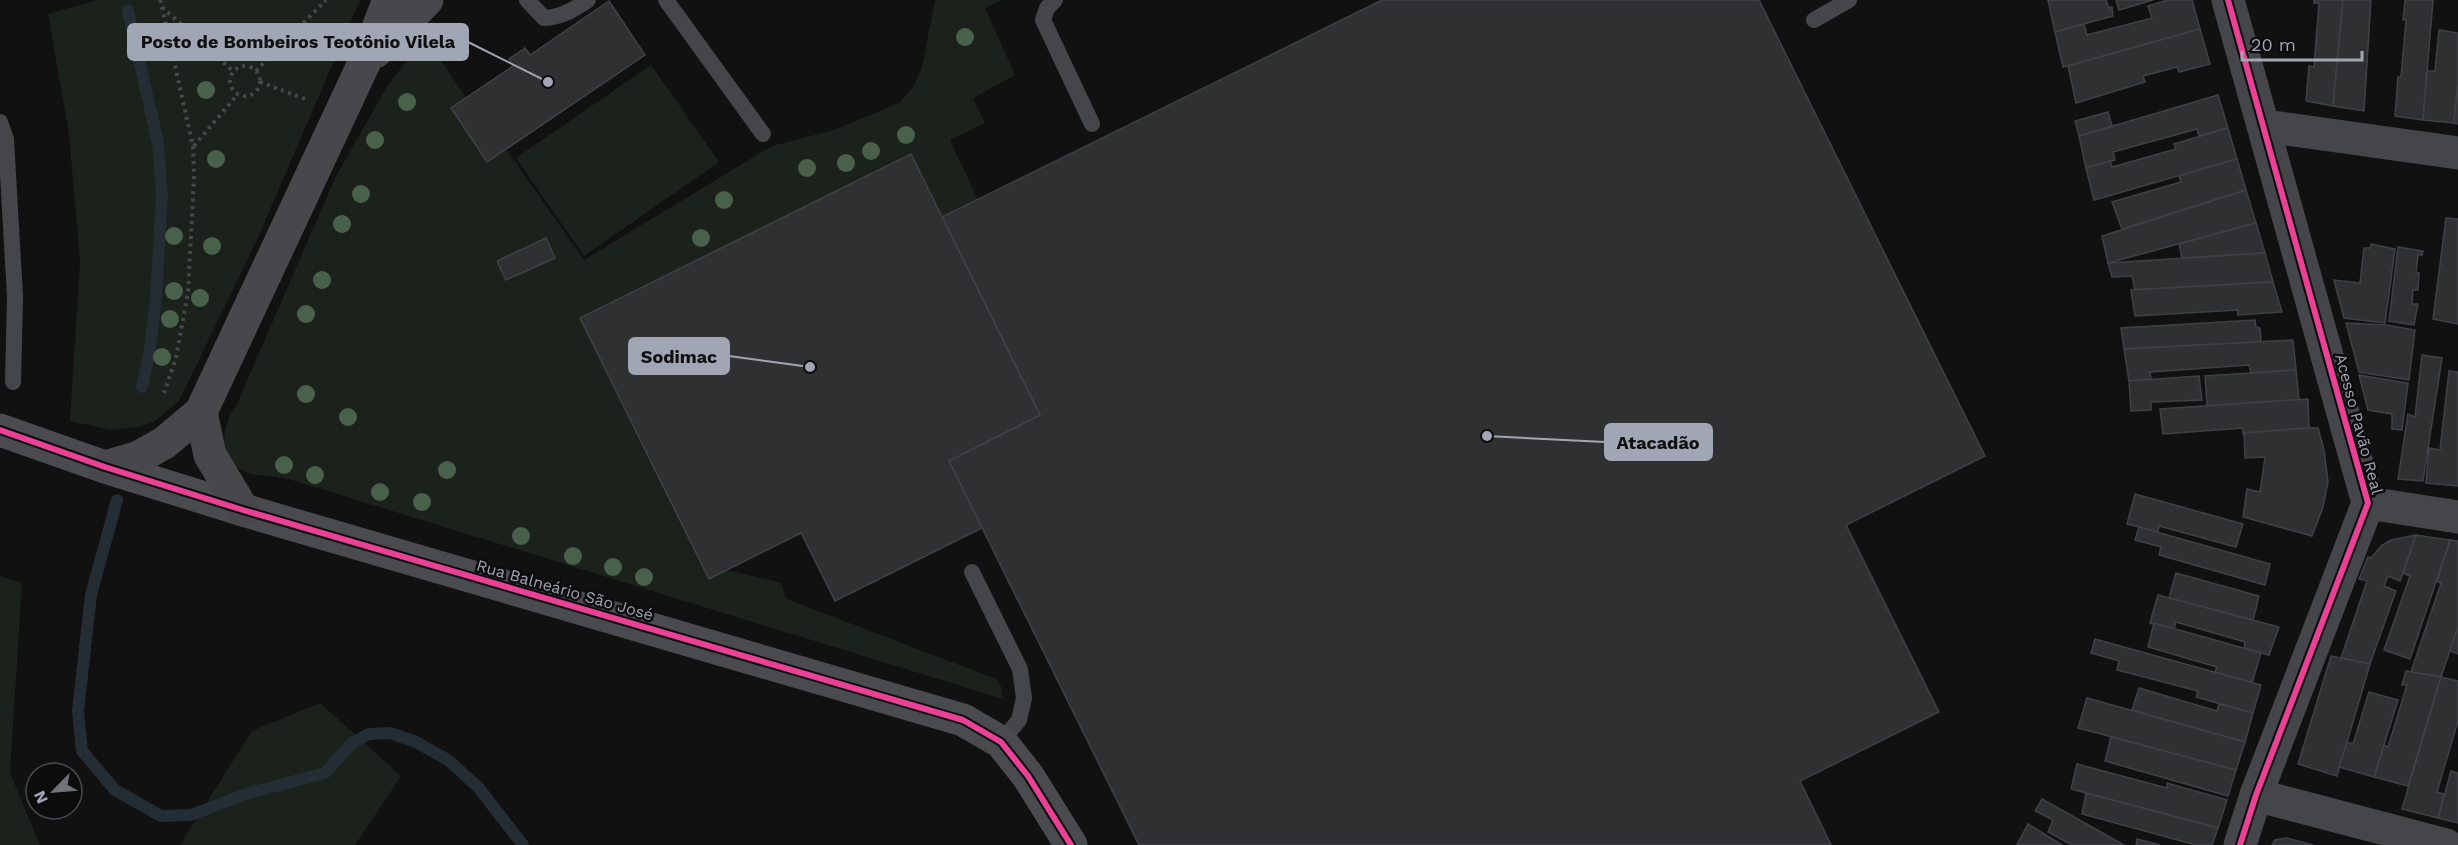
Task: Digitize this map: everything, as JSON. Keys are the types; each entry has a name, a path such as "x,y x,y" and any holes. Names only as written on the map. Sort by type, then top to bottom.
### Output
{"main road":[{"path":"105,467 139,457 164,443 201,412 365,61 389,0"},
{"path":"365,61 427,0"},
{"path":"201,412 210,455 243,510"}],"street":[{"name":"Acesso Pavão Real","path":"2228,0 2265,126 2368,503 2256,795 2240,845"},
{"path":"2265,126 2458,153"},
{"name":"Rua Balneário São José","path":"0,430 105,467 243,510 963,720 1001,742 1028,776 1071,845"},
{"path":"2368,503 2458,517"},
{"path":"2256,795 2446,845"}],"lane":[{"path":"527,0 544,18 555,18 568,13 588,0"},
{"path":"666,0 763,134"},
{"path":"1055,0 1047,8 1043,20 1092,124"},
{"path":"1814,20 1849,0"},
{"path":"0,122 6,139 15,297 13,381"},
{"path":"972,572 1020,669 1024,698 1019,720 1001,742"}],"path":[{"path":"160,0 193,147 194,177 188,292 176,358 161,400"},
{"path":"256,71 326,0"},
{"path":"162,7 234,72"},
{"path":"260,82 248,96 238,93 231,86 231,76 246,65 256,71 260,82 316,103"},
{"path":"193,147 238,93"}],"shaded area":[{"path":"97,0 360,0 256,242 179,401 154,422 112,430 70,421 80,263 69,133 48,14"},
{"path":"935,0 1002,0 985,8 1015,75 973,98 985,123 950,140 978,200 942,217 911,154 727,570 778,582 782,584 785,597 789,600 996,679 1001,686 1003,699 298,482 245,472 229,459 225,441 228,421 335,178 388,85 421,42 431,57 436,53 466,98 451,108 506,149 584,260 772,146 834,130 899,103 913,87 922,67"},
{"path":"651,65 719,162 584,256 516,158"},
{"path":"0,576 22,583 10,773 24,807 24,821 30,821 40,845 0,845"},
{"path":"320,703 401,776 355,845 180,845 252,731"}],"building":[{"path":"1382,0 1759,0 1985,456 1846,525 1939,712 1800,781 1831,845 1139,845 949,461 1040,415 942,217"},
{"path":"2048,0 2106,0 2109,8 2112,7 2113,16 2055,32"},
{"path":"2116,0 2153,0 2119,10"},
{"path":"2168,0 2192,0 2200,29 2063,67 2055,32 2084,24 2087,35 2152,18 2148,6"},
{"path":"2314,0 2343,0 2333,106 2306,101 2309,66 2314,67 2319,3 2314,3"},
{"path":"2343,0 2371,0 2364,111 2333,106"},
{"path":"2405,0 2433,0 2423,120 2395,116 2406,20 2403,20"},
{"path":"609,1 645,55 487,162 451,108 513,66 509,59 525,48 530,55"},
{"path":"2200,29 2210,64 2179,72 2177,67 2143,76 2145,82 2076,103 2068,66"},
{"path":"2439,30 2458,33 2458,83 2454,123 2423,120 2427,71 2435,71"},
{"path":"2458,82 2458,124 2454,123"},
{"path":"2218,95 2228,128 2199,136 2197,129 2113,152 2115,160 2086,168 2079,136"},
{"path":"2108,112 2112,126 2079,136 2075,121"},
{"path":"2228,128 2237,159 2094,200 2086,168 2110,161 2112,167 2176,149 2174,144"},
{"path":"911,154 1040,415 949,461 982,528 835,601 801,533 709,579 580,318"},
{"path":"2237,159 2246,190 2122,229 2112,202 2181,182 2179,176"},
{"path":"2246,190 2256,223 2108,263 2102,236"},
{"path":"2446,218 2458,219 2458,324 2433,319"},
{"path":"2256,223 2265,253 2182,258 2179,244"},
{"path":"546,238 555,258 506,280 497,261"},
{"path":"2371,244 2395,249 2385,323 2344,318 2334,280 2360,283 2364,248 2370,248"},
{"path":"2398,247 2423,251 2422,255 2418,255 2416,273 2419,273 2418,290 2413,290 2412,304 2418,304 2414,325 2389,321"},
{"path":"2265,253 2273,282 2135,290 2132,276 2112,277 2108,263"},
{"path":"2273,282 2282,312 2238,315 2238,310 2135,316 2131,290"},
{"path":"2255,320 2256,327 2260,328 2261,342 2124,349 2121,328"},
{"path":"2346,323 2386,325 2415,330 2409,380 2359,372"},
{"path":"2293,340 2296,370 2251,373 2249,365 2150,372 2151,379 2129,381 2124,349"},
{"path":"2422,355 2442,358 2423,481 2398,479 2408,414 2415,417"},
{"path":"2296,370 2299,400 2207,406 2205,376"},
{"path":"2449,371 2458,372 2458,486 2426,483 2429,448 2440,450"},
{"path":"2359,375 2408,383 2402,430 2392,429 2392,414 2368,410"},
{"path":"2199,376 2202,400 2151,402 2151,410 2131,411 2129,381"},
{"path":"2308,399 2309,428 2243,434 2243,428 2163,434 2160,409"},
{"path":"2318,428 2324,450 2328,482 2323,507 2312,536 2243,517 2247,489 2260,492 2265,457 2245,458 2244,433"},
{"path":"2135,494 2243,524 2236,547 2159,526 2158,532 2127,524"},
{"path":"2139,527 2270,564 2265,585 2159,555 2161,547 2135,540"},
{"path":"2416,535 2450,540 2410,659 2384,650 2410,576 2403,573"},
{"path":"2416,535 2400,581 2388,576 2384,586 2396,591 2370,664 2341,658 2367,581 2359,579 2368,557 2371,558 2381,546 2391,540"},
{"path":"2450,540 2458,541 2458,627 2441,677 2411,672 2441,583 2437,581"},
{"path":"2176,573 2259,596 2253,620 2169,598"},
{"path":"2158,595 2279,627 2269,655 2244,648 2245,642 2176,622 2174,629 2150,623"},
{"path":"2154,623 2261,653 2252,683 2215,672 2217,667 2148,647"},
{"path":"2458,627 2458,654 2450,651"},
{"path":"2095,639 2261,685 2253,713 2196,697 2198,691 2117,670 2119,661 2091,653"},
{"path":"2331,656 2370,664 2337,776 2298,764"},
{"path":"2406,671 2441,677 2408,786 2374,777 2384,745 2388,747 2407,685 2402,685"},
{"path":"2441,677 2458,681 2458,721 2437,792 2444,794 2438,818 2402,809"},
{"path":"2139,688 2217,711 2219,704 2253,713 2245,742 2132,710"},
{"path":"2369,692 2398,700 2374,777 2339,767 2347,742 2353,744"},
{"path":"2087,698 2245,742 2236,770 2078,728"},
{"path":"2111,737 2236,770 2228,796 2105,761"},
{"path":"2077,764 2167,788 2167,783 2227,800 2218,828 2071,789"},
{"path":"2451,771 2458,773 2458,823 2438,818"},
{"path":"2086,793 2218,828 2212,845 2196,845 2082,814"},
{"path":"2042,799 2124,845 2072,845 2048,832 2053,820 2035,811"},
{"path":"2028,824 2062,845 2017,845"},
{"path":"2286,838 2313,845 2272,845 2275,840"},
{"path":"2137,839 2160,845 2136,845"}],"waterway":[{"path":"128,10 158,143 162,195 156,298 150,349 142,387"},
{"path":"117,500 91,595 78,711 82,751 115,790 161,816 191,815 246,794 325,773 352,743 369,734 390,733 416,742 448,760 478,787 523,845"}],"cycle path":[{"path":"2228,0 2368,503 2256,795 2240,845"},
{"path":"0,430 105,467 243,510 963,720 1001,742 1028,776 1071,845"}],"place":[{"name":"Posto de Bombeiros Teotônio Vilela","path":"548,82"},
{"name":"Sodimac","path":"810,367"},
{"name":"Atacadão","path":"1487,436"}]}
